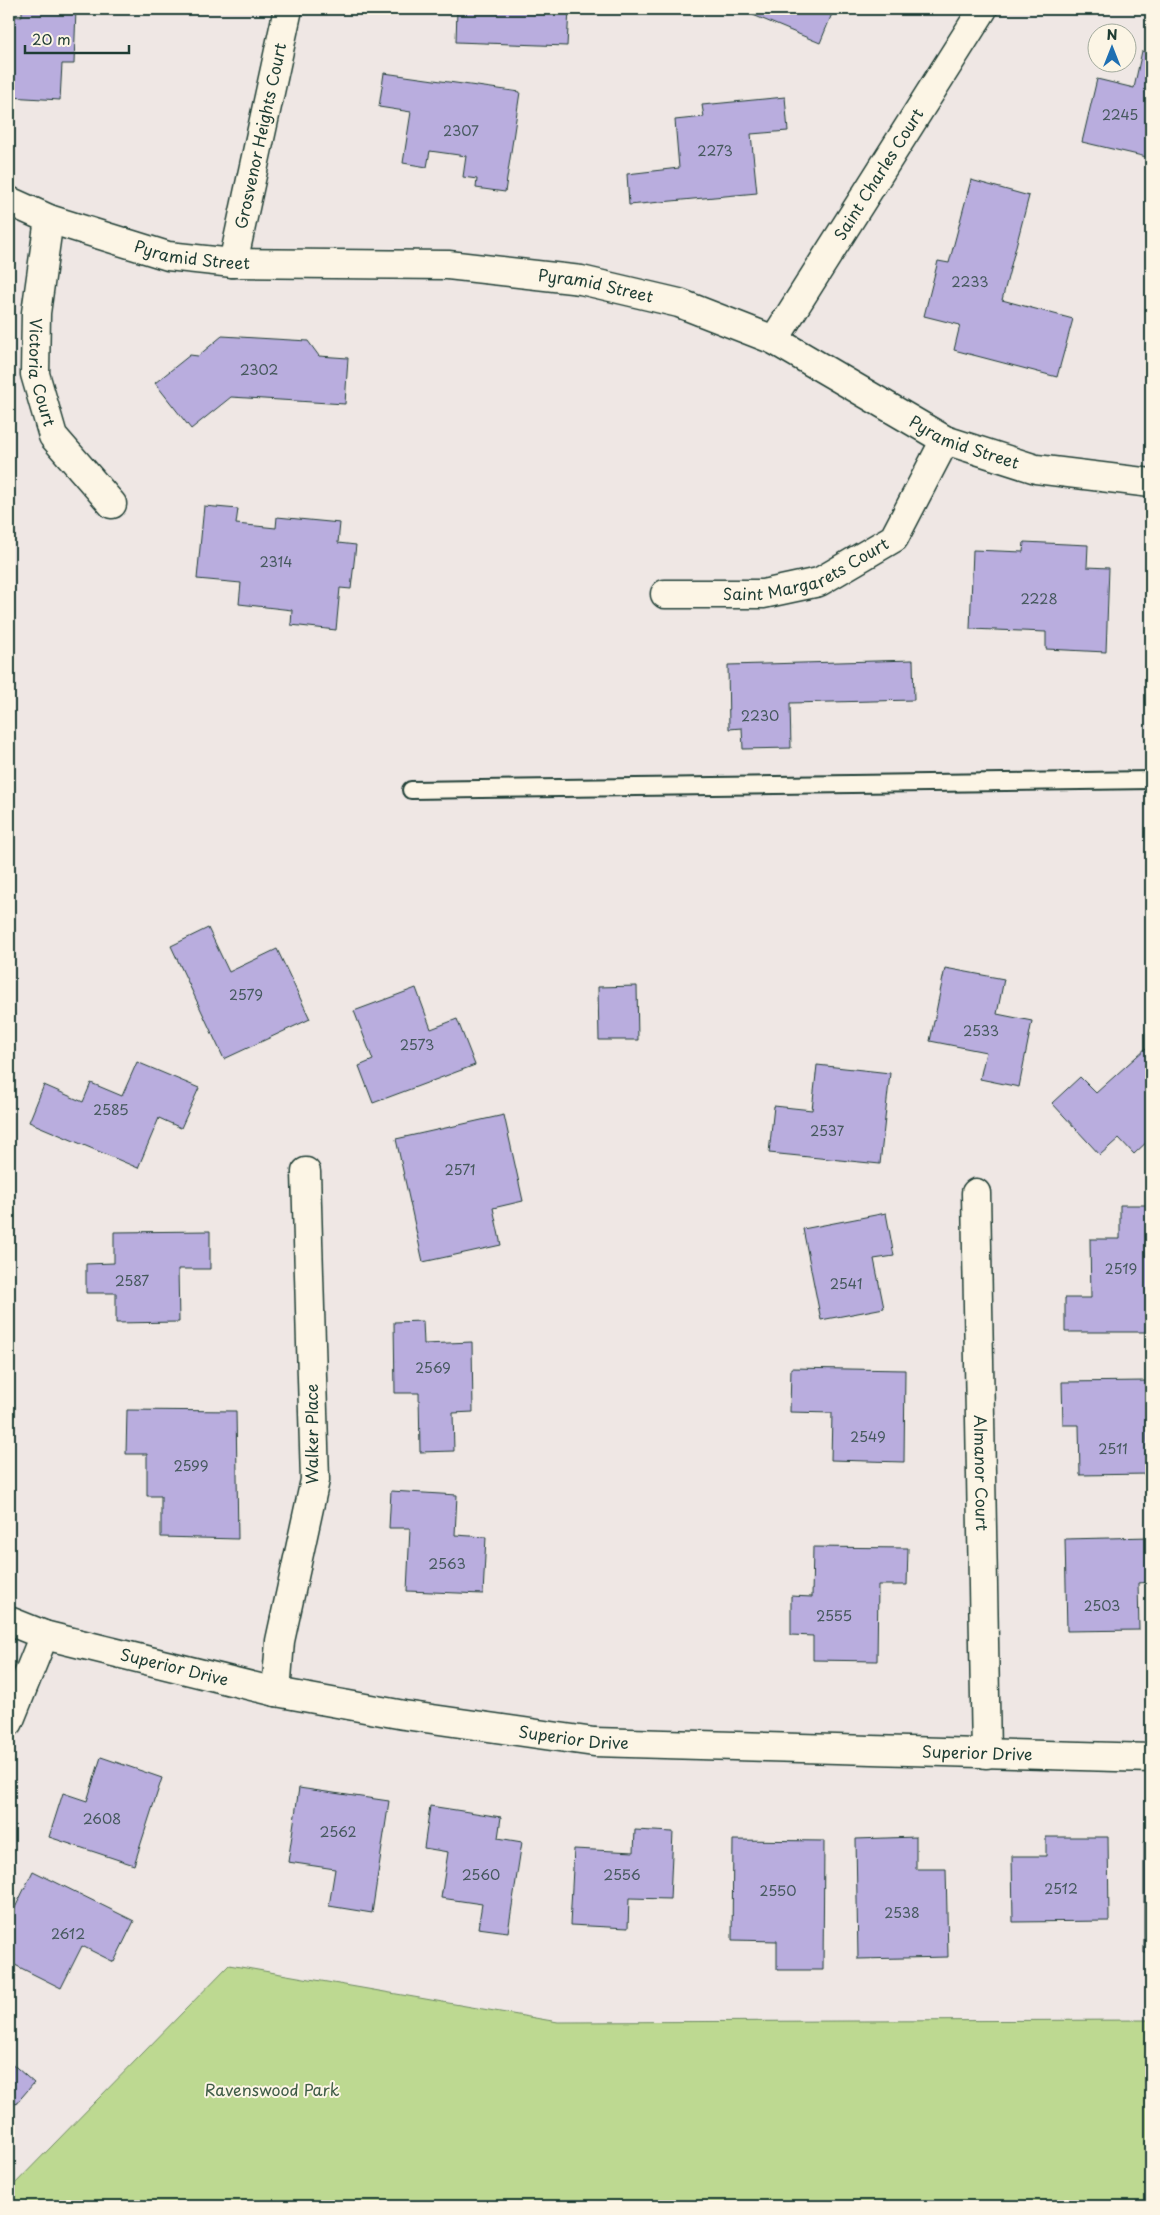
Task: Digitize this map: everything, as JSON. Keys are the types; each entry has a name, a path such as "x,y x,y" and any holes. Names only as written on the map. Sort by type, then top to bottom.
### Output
{"street":[{"name":"Grosvenor Heights Court","path":"233,263 288,9"},
{"name":"Saint Charles Court","path":"774,340 983,9"},
{"name":"Pyramid Street","path":"9,201 49,219 168,256 233,263 448,265 580,280 680,303 774,340 945,440 1036,469 1151,483"},
{"name":"Victoria Court","path":"49,219 36,313 35,374 53,436 112,504"},
{"name":"Saint Margarets Court","path":"665,594 763,594 819,582 894,538 945,440"},
{"name":"Walker Place","path":"276,1692 280,1640 315,1480 306,1172"},
{"name":"Almanor Court","path":"976,1193 986,1754"},
{"name":"Superior Drive","path":"9,1621 44,1635 276,1692 404,1715 594,1742 1151,1758"},
{"path":"9,1722 44,1635"}],"lane":[{"path":"411,790 1151,780"}],"green space":[{"name":"Ravenswood Park","path":"229,1965 558,2022 1151,2020 1151,2206 9,2206 9,2190"}],"building":[{"path":"22,9 76,9 74,64 62,64 60,100 9,97 9,16 22,17"},
{"path":"457,9 569,9 567,46 456,42"},
{"path":"756,9 834,9 820,43 753,15"},
{"path":"1142,51 1151,54 1151,158 1082,142 1097,79 1134,88"},
{"path":"384,73 520,92 505,192 476,188 477,179 463,177 466,156 430,151 427,167 403,163 411,112 379,107"},
{"path":"785,97 788,131 751,134 757,193 629,205 627,174 679,168 675,120 704,117 702,105"},
{"path":"971,180 1029,196 1002,300 1073,319 1057,377 954,350 960,325 924,316 938,261 949,263"},
{"path":"222,336 308,341 319,356 348,358 345,404 231,397 191,429 155,383 190,355 198,356"},
{"path":"204,506 238,509 236,524 276,528 277,517 340,523 338,543 356,545 351,589 340,588 336,630 291,625 292,610 239,604 241,583 197,579"},
{"path":"1024,542 1088,545 1087,567 1109,568 1106,652 1046,649 1046,632 970,629 973,550 1023,552"},
{"path":"913,660 914,700 790,703 791,748 743,749 742,728 729,729 728,665"},
{"path":"208,928 229,972 277,949 310,1019 224,1059 171,946"},
{"path":"945,968 1004,979 997,1014 1032,1021 1019,1087 980,1079 986,1052 930,1041"},
{"path":"637,986 638,1040 599,1040 598,987"},
{"path":"416,988 431,1029 457,1019 475,1065 373,1103 359,1066 373,1060 354,1011"},
{"path":"1146,1048 1151,1054 1151,1138 1134,1154 1119,1138 1100,1155 1052,1103 1080,1077 1096,1093"},
{"path":"137,1062 199,1088 181,1128 159,1118 138,1168 29,1122 44,1085 83,1102 91,1083 122,1096"},
{"path":"817,1065 890,1073 880,1164 769,1153 774,1106 812,1110"},
{"path":"504,1115 523,1201 493,1208 501,1245 423,1262 396,1139"},
{"path":"1120,1205 1151,1205 1151,1332 1065,1332 1065,1298 1091,1298 1090,1239 1120,1239"},
{"path":"886,1213 894,1256 874,1259 884,1308 821,1320 803,1229"},
{"path":"210,1231 210,1269 178,1269 179,1322 116,1323 116,1293 86,1293 86,1264 114,1263 114,1232"},
{"path":"423,1321 424,1344 472,1342 473,1412 453,1413 454,1451 420,1452 419,1393 395,1393 394,1322"},
{"path":"791,1368 905,1370 904,1462 831,1460 832,1413 790,1412"},
{"path":"1146,1381 1148,1474 1080,1475 1079,1425 1063,1425 1062,1382"},
{"path":"127,1410 236,1411 238,1539 161,1537 161,1496 147,1496 147,1454 126,1454"},
{"path":"391,1491 457,1495 455,1535 486,1537 483,1594 407,1591 410,1528 389,1528"},
{"path":"1151,1537 1151,1582 1138,1583 1139,1630 1067,1631 1065,1539"},
{"path":"813,1547 908,1548 907,1585 878,1585 877,1661 813,1660 813,1636 791,1635 791,1596 812,1597"},
{"path":"101,1757 162,1778 134,1865 49,1837 63,1793 87,1801"},
{"path":"299,1788 389,1801 372,1913 329,1906 335,1869 288,1862"},
{"path":"430,1806 501,1817 498,1838 522,1842 508,1932 478,1928 482,1904 441,1898 448,1852 424,1848"},
{"path":"635,1830 673,1832 670,1899 629,1898 628,1928 570,1925 574,1849 634,1852"},
{"path":"916,1837 916,1869 946,1869 948,1957 858,1959 856,1839"},
{"path":"1046,1837 1108,1837 1109,1921 1013,1922 1012,1856 1046,1856"},
{"path":"733,1840 824,1841 823,1970 777,1970 777,1941 732,1940"},
{"path":"1144,1842 1151,1842 1151,1953 1144,1953"},
{"path":"33,1871 134,1921 114,1962 82,1946 61,1988 9,1962 9,1920"},
{"path":"9,2061 34,2083 9,2112"}]}
